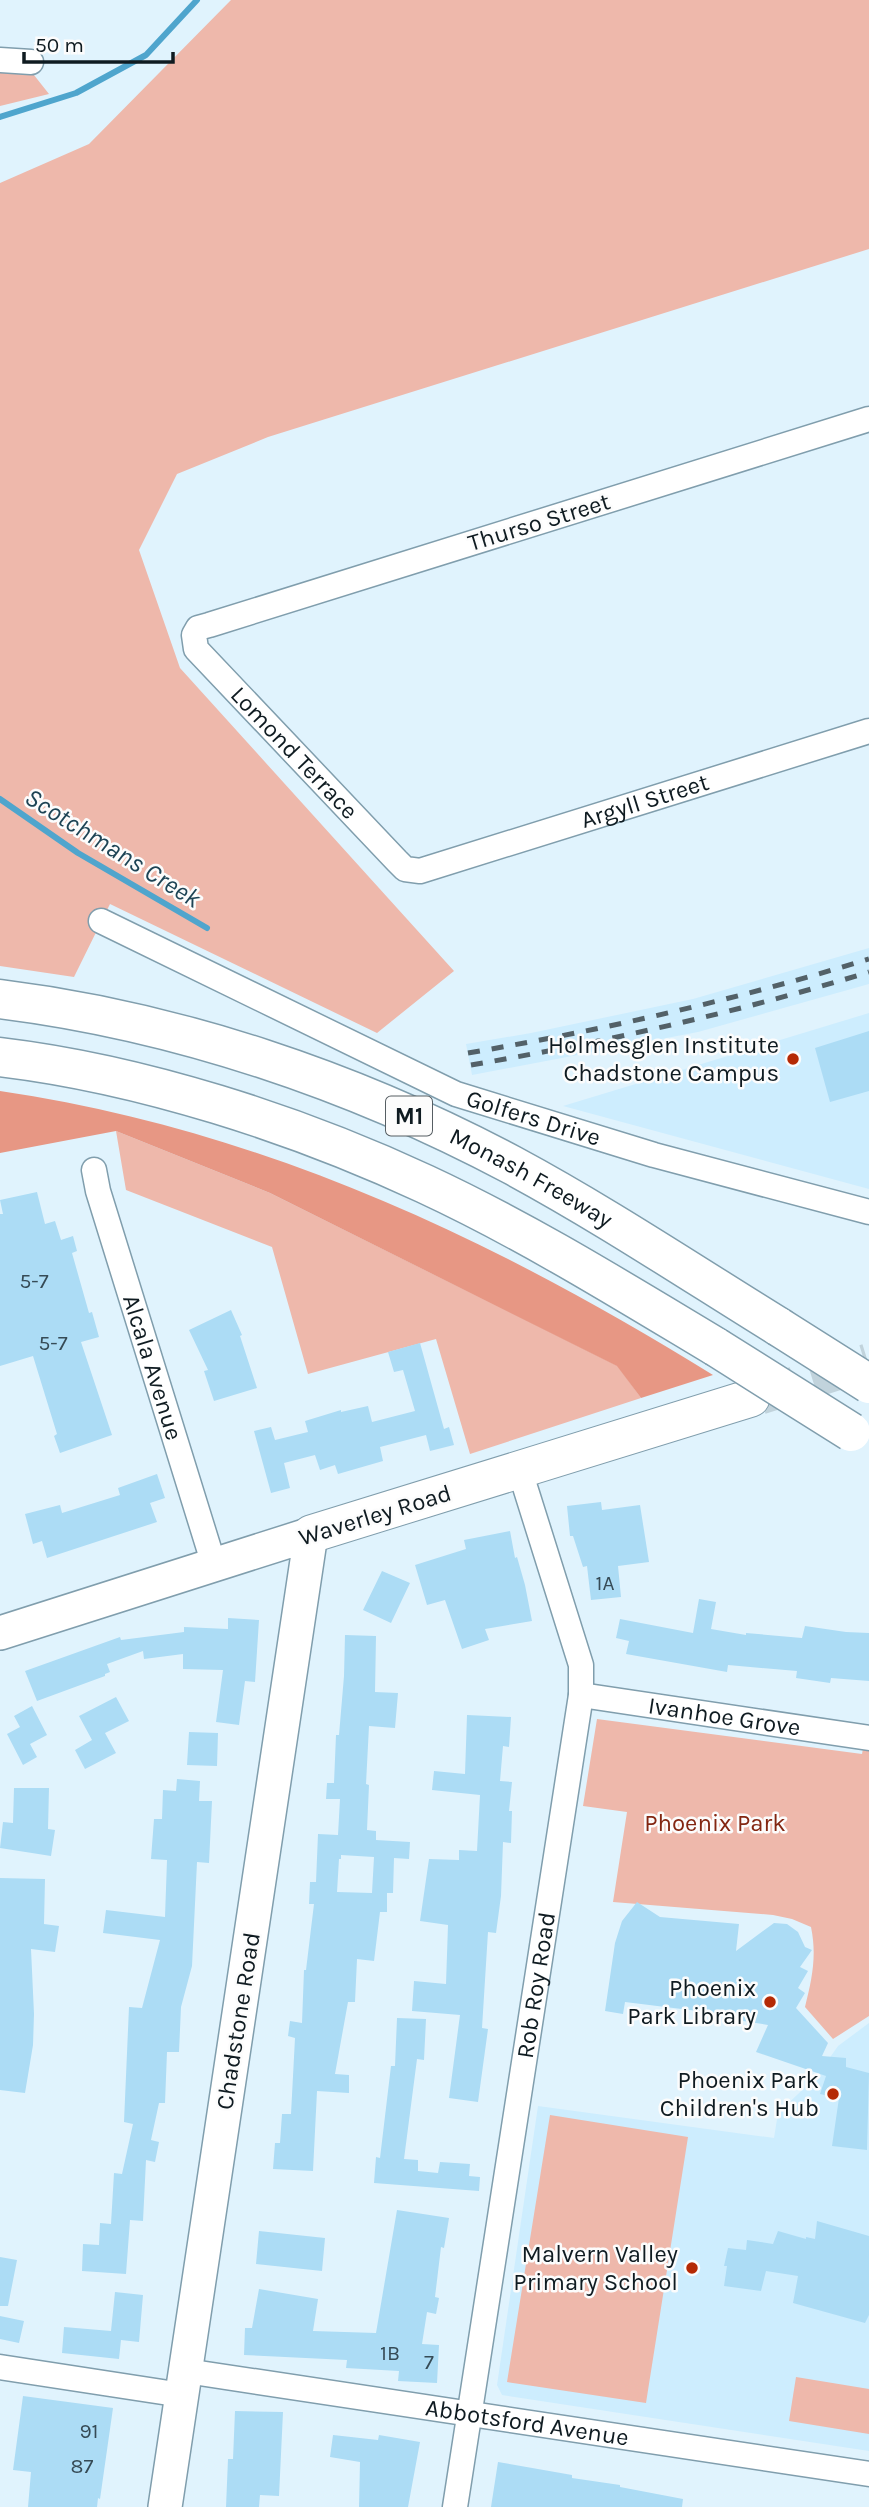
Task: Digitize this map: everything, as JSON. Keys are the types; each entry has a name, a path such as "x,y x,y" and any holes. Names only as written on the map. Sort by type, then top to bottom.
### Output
{"highway":[{"name":"Monash Freeway","path":"0,999 95,1015 174,1033 306,1075 385,1105 510,1164 575,1200 869,1384"},
{"name":"M1","path":"0,1057 83,1071 222,1107 358,1155 425,1184 489,1216 716,1347 860,1438"}],"main road":[{"name":"Waverley Road","path":"311,1534 751,1398"}],"street":[{"path":"0,60 30,62"},
{"name":"Thurso Street","path":"209,625 869,419"},
{"name":"Lomond Terrace","path":"209,625 198,628 195,632 196,649 405,869 420,872"},
{"name":"Argyll Street","path":"420,872 869,731"},
{"name":"Golfers Drive","path":"101,921 456,1094 653,1155 869,1212"},
{"name":"Alcala Avenue","path":"94,1170 98,1191 214,1565"},
{"name":"Rob Roy Road","path":"455,2507 581,1695 582,1665 520,1471"},
{"name":"Waverley Road","path":"0,1633 311,1534"},
{"name":"Chadstone Road","path":"165,2507 311,1534"},
{"name":"Ivanhoe Grove","path":"581,1695 869,1738"},
{"name":"Abbotsford Avenue","path":"0,2367 184,2383 469,2414 869,2474"}],"shaded area":[{"path":"869,948 869,984 698,1032 472,1075 466,1044 693,999"},
{"name":"Holmesglen Institute Chadstone Campus","path":"869,1013 869,1189 563,1106"},
{"path":"0,1091 97,1109 191,1132 282,1162 371,1196 544,1278 713,1375 641,1398 617,1366 270,1193 116,1131 0,1153"},
{"name":"Malvern Valley Primary School","path":"869,2023 869,2451 502,2395 497,2385 538,2106 774,2138 778,2113 817,2076 838,2046"}],"green space":[{"path":"231,0 869,0 869,249 268,437 177,474 139,550 180,668 454,971 377,1033 110,904 74,977 0,966 0,183 89,144"},
{"path":"0,69 30,70 49,94 0,106"},
{"path":"116,1131 270,1193 618,1366 641,1398 470,1454 436,1339 308,1374 272,1247 126,1190"},
{"name":"Phoenix Park","path":"597,1719 862,1754 864,1743 869,1744 869,2016 833,2039 805,2007 813,1967 811,1927 773,1915 613,1902 627,1812 583,1806"},
{"path":"550,2115 688,2137 646,2403 507,2382"},
{"path":"796,2377 869,2389 869,2434 789,2421"}],"building":[{"path":"869,1031 869,1091 830,1102 815,1048"},
{"path":"37,1192 45,1224 55,1221 61,1240 73,1236 77,1251 72,1253 89,1313 92,1312 99,1337 81,1342 112,1435 60,1453 54,1436 57,1434 33,1356 0,1366 0,1214 3,1214 0,1200"},
{"path":"231,1310 242,1335 240,1336 257,1388 214,1401 204,1371 208,1370 189,1330"},
{"path":"420,1343 444,1429 449,1427 454,1445 430,1451 426,1435 380,1447 383,1461 338,1474 335,1465 320,1470 315,1455 284,1463 290,1488 271,1493 254,1431 271,1427 275,1440 308,1432 305,1421 341,1410 368,1406 372,1422 415,1411 403,1370 394,1372 388,1352"},
{"path":"157,1474 165,1498 150,1503 157,1522 47,1558 42,1541 33,1544 25,1514 60,1505 62,1513 120,1495 118,1488"},
{"path":"601,1502 602,1510 640,1505 649,1562 618,1566 621,1597 591,1600 587,1566 583,1567 573,1536 570,1536 567,1506"},
{"path":"510,1531 532,1621 485,1629 489,1640 462,1649 445,1600 427,1605 415,1565 466,1549 464,1540"},
{"path":"382,1571 410,1583 391,1623 363,1610"},
{"path":"699,1599 716,1602 711,1629 746,1635 802,1638 805,1626 869,1633 869,1681 831,1678 830,1683 796,1678 797,1671 728,1665 727,1672 626,1654 629,1641 616,1638 620,1619 693,1633"},
{"path":"228,1618 259,1620 255,1682 245,1681 239,1725 216,1722 223,1670 183,1669 183,1654 144,1659 143,1651 107,1664 110,1672 105,1676 37,1701 25,1671 120,1637 121,1640 184,1632 184,1627 228,1629"},
{"path":"345,1635 376,1636 375,1692 398,1693 395,1728 369,1726 367,1830 376,1831 376,1840 410,1842 409,1859 394,1858 393,1893 387,1893 387,1912 380,1912 374,1961 357,1959 355,2002 348,2002 335,2074 349,2075 349,2093 317,2091 313,2171 273,2169 275,2143 280,2143 282,2114 291,2114 295,2038 288,2036 290,2021 302,2023 304,1970 314,1904 309,1904 310,1882 316,1882 318,1834 338,1835 340,1799 326,1799 327,1783 334,1783 336,1735 339,1735","holes":["341,1855 374,1857 372,1893 337,1892"]},
{"path":"116,1697 129,1721 105,1733 116,1753 85,1769 75,1750 92,1740 79,1716"},
{"path":"32,1706 47,1735 30,1744 37,1757 23,1765 7,1734 20,1727 14,1716"},
{"path":"467,1715 511,1717 509,1747 503,1746 500,1781 512,1782 509,1811 512,1811 511,1843 503,1842 501,1896 496,1933 488,1932 482,2028 488,2029 478,2102 449,2098 460,2015 412,2011 414,1981 446,1984 448,1925 420,1921 429,1859 459,1860 459,1850 477,1851 480,1795 432,1790 434,1771 465,1774"},
{"path":"189,1732 218,1733 217,1766 187,1765"},
{"path":"177,1779 200,1781 199,1801 212,1801 209,1863 197,1862 192,1966 181,2007 179,2052 167,2052 165,2103 159,2103 151,2140 159,2142 155,2162 146,2160 143,2221 130,2220 126,2274 82,2271 83,2244 99,2245 100,2223 111,2224 114,2173 122,2174 133,2124 124,2122 129,2007 142,2008 160,1940 103,1933 106,1910 165,1917 167,1860 151,1859 154,1819 162,1819 163,1790 176,1791"},
{"path":"14,1788 49,1788 48,1829 55,1830 51,1856 0,1848 3,1822 13,1823"},
{"path":"0,1878 45,1879 44,1924 59,1926 55,1952 31,1949 33,2045 25,2093 0,2090"},
{"path":"637,1902 660,1917 739,1924 736,1951 774,1923 787,1924 798,1932 805,1947 812,1950 800,1967 808,1971 798,1988 805,1993 796,2008 828,2043 822,2056 846,2058 846,2067 869,2073 867,2150 832,2146 839,2098 820,2094 826,2076 756,2052 768,2025 737,2020 738,2016 625,2002 623,2014 605,2011 615,1943 622,1921"},
{"path":"397,2018 426,2019 424,2060 417,2059 404,2159 418,2160 418,2171 438,2173 440,2162 470,2164 469,2176 480,2177 479,2191 374,2183 376,2157 380,2158 391,2066 395,2066"},
{"path":"397,2210 449,2218 444,2248 441,2247 435,2297 439,2298 436,2314 427,2312 422,2344 439,2345 437,2383 398,2381 399,2371 346,2368 347,2360 244,2355 245,2328 252,2328 259,2289 318,2299 313,2331 376,2333"},
{"path":"817,2221 869,2236 869,2315 865,2323 793,2303 798,2276 766,2271 761,2291 724,2286 728,2248 746,2250 747,2240 773,2244 778,2231 815,2239"},
{"path":"259,2231 325,2238 322,2271 256,2264"},
{"path":"0,2257 17,2260 8,2306 0,2306"},
{"path":"115,2292 143,2295 139,2342 121,2340 119,2359 62,2353 64,2327 111,2331"},
{"path":"0,2316 24,2321 19,2343 0,2339"},
{"path":"23,2396 113,2408 97,2507 28,2507 31,2472 13,2470"},
{"path":"235,2411 283,2412 279,2496 260,2495 259,2507 226,2507 228,2459 233,2459"},
{"path":"333,2435 378,2440 379,2435 420,2442 408,2507 359,2507 360,2462 330,2457"},
{"path":"498,2462 683,2499 682,2507 491,2507"}],"waterway":[{"path":"0,117 76,93 146,55 197,0"},
{"name":"Scotchmans Creek","path":"0,799 78,853 207,928"}],"tunnel":[{"path":"760,1396 868,1362"}],"railway":[{"path":"468,1053 670,1012 869,959"},
{"path":"471,1065 671,1025 869,972"}],"place":[{"name":"Holmesglen Institute Chadstone Campus","path":"793,1059"},
{"name":"Phoenix Park Library","path":"770,2002"},
{"name":"Phoenix Park Children's Hub","path":"833,2094"},
{"name":"Malvern Valley Primary School","path":"692,2268"}]}
